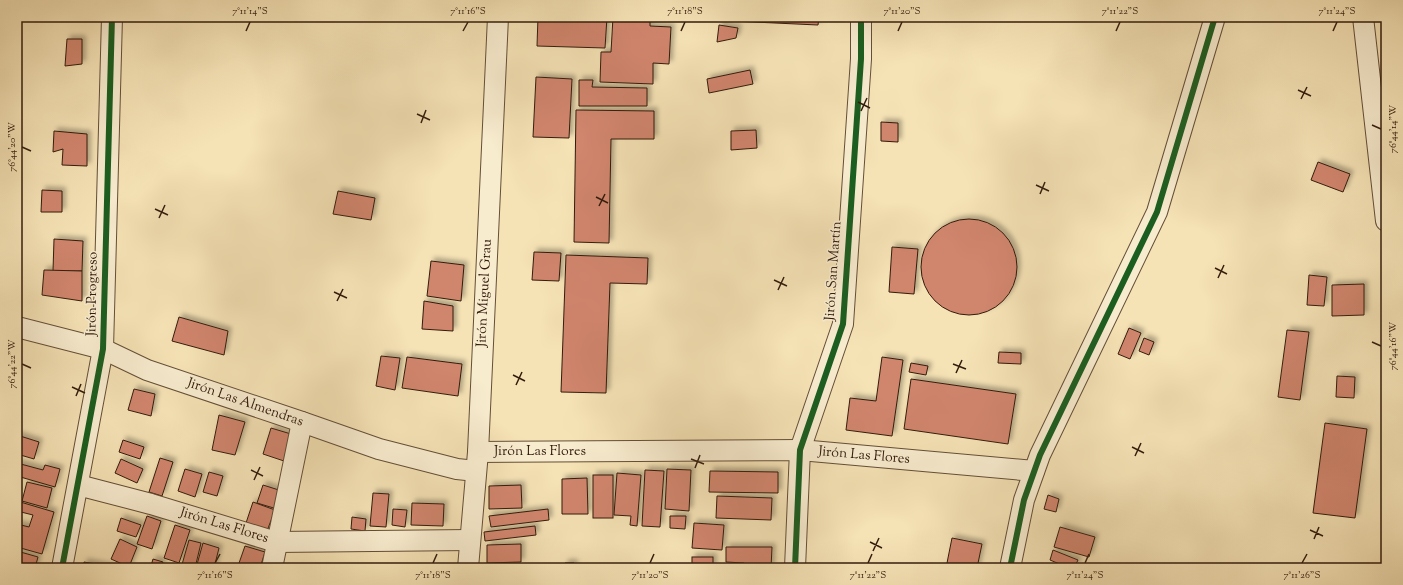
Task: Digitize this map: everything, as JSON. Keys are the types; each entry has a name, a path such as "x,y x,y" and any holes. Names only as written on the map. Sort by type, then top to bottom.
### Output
{"street":[{"name":"Jirón Progreso","path":"62,568 103,349 112,17"},
{"name":"Jirón Miguel Grau","path":"468,568 477,462 498,17"},
{"name":"Jirón San Martín","path":"795,568 800,450 842,324 861,59 861,17"},
{"path":"1010,568 1024,500 1040,455 1157,212 1215,17"},
{"path":"1363,17 1386,221"},
{"name":"Jirón Las Almendras","path":"17,327 103,349 147,370 379,449 457,469 477,462"},
{"path":"272,568 276,542 302,422"},
{"name":"Jirón Las Flores","path":"477,462 800,450 1034,471"},
{"name":"Jirón Las Flores","path":"78,485 151,504 276,542 470,540"}],"building":[{"path":"538,17 607,17 605,48 537,46"},
{"path":"613,17 650,17 650,26 671,27 669,64 653,63 653,84 600,82 601,52 611,52"},
{"path":"732,17 819,17 818,25 732,21"},
{"path":"719,25 738,28 736,38 717,42"},
{"path":"67,39 82,39 82,64 65,66"},
{"path":"750,70 753,84 709,93 707,79"},
{"path":"536,77 572,79 569,138 533,137"},
{"path":"579,80 593,80 592,87 647,88 647,106 579,106"},
{"path":"576,110 654,111 654,139 611,139 609,243 574,242"},
{"path":"881,122 898,123 898,142 881,141"},
{"path":"756,130 757,148 731,150 731,131"},
{"path":"54,131 87,134 87,166 62,165 63,149 53,152"},
{"path":"1318,162 1350,174 1343,192 1311,180"},
{"path":"42,190 62,191 62,212 41,212"},
{"path":"338,191 375,198 371,220 333,214"},
{"path":"969,219 987,222 1003,233 1014,249 1017,267 1014,285 1003,301 987,312 969,315 951,312 935,301 924,285 921,267 924,249 935,233 951,222"},
{"path":"54,239 83,241 82,271 53,271"},
{"path":"892,247 918,249 914,294 889,292"},
{"path":"534,252 561,253 559,281 532,280"},
{"path":"566,255 648,258 647,284 610,283 606,393 561,392"},
{"path":"431,261 464,265 461,301 427,296"},
{"path":"44,270 82,271 82,301 42,295"},
{"path":"1309,275 1327,277 1324,306 1307,305"},
{"path":"1364,284 1364,315 1332,316 1332,285"},
{"path":"424,301 453,306 453,331 422,329"},
{"path":"179,317 228,331 224,355 172,341"},
{"path":"1129,328 1141,333 1130,359 1118,354"},
{"path":"1287,330 1309,332 1300,400 1278,397"},
{"path":"1144,338 1154,342 1149,355 1139,351"},
{"path":"999,352 1021,353 1021,364 998,363"},
{"path":"381,356 400,358 395,390 376,386"},
{"path":"407,357 462,364 458,396 402,388"},
{"path":"882,357 903,360 892,436 846,430 850,398 876,401"},
{"path":"911,363 928,366 926,375 909,372"},
{"path":"1337,376 1355,377 1354,398 1336,397"},
{"path":"911,379 1016,394 1008,444 904,429"},
{"path":"134,389 155,394 151,416 128,410"},
{"path":"219,415 245,422 235,455 212,450"},
{"path":"1325,423 1367,429 1355,518 1313,513"},
{"path":"271,428 291,434 284,461 263,454"},
{"path":"17,435 39,442 34,459 17,454"},
{"path":"123,440 144,447 140,459 119,452"},
{"path":"160,458 173,462 162,496 149,492"},
{"path":"121,459 143,469 137,483 115,473"},
{"path":"17,463 43,470 45,465 60,469 55,487 17,476"},
{"path":"185,469 202,474 195,497 178,491"},
{"path":"667,469 691,470 689,511 665,509"},
{"path":"645,470 664,471 660,527 642,526"},
{"path":"710,471 778,472 778,493 709,492"},
{"path":"209,472 223,476 217,496 203,492"},
{"path":"617,473 641,475 637,526 630,525 631,516 614,515"},
{"path":"593,475 613,475 613,518 593,518"},
{"path":"587,478 588,514 562,514 562,479"},
{"path":"27,482 52,488 47,508 22,501"},
{"path":"263,485 282,491 277,509 257,503"},
{"path":"521,485 522,508 489,509 489,486"},
{"path":"373,493 389,494 386,527 370,526"},
{"path":"1048,495 1059,499 1056,512 1044,509"},
{"path":"717,496 772,498 771,520 716,518"},
{"path":"17,501 54,512 42,554 17,547 17,524 29,527 33,515 17,511"},
{"path":"253,502 275,510 267,531 246,523"},
{"path":"412,503 444,504 443,526 411,525"},
{"path":"393,509 407,510 405,527 392,525"},
{"path":"548,509 549,520 491,527 489,516"},
{"path":"147,516 161,521 152,549 137,544"},
{"path":"670,516 686,516 685,529 670,528"},
{"path":"352,517 366,519 365,531 351,529"},
{"path":"121,518 141,525 136,537 117,531"},
{"path":"694,523 724,525 722,550 692,548"},
{"path":"175,525 190,530 179,563 164,558"},
{"path":"535,526 536,535 485,541 484,532"},
{"path":"1060,527 1095,537 1089,557 1054,547"},
{"path":"952,538 982,544 977,568 946,568"},
{"path":"120,539 137,547 129,567 111,559"},
{"path":"189,540 201,543 195,568 181,568"},
{"path":"203,543 219,548 214,568 196,568"},
{"path":"521,544 521,562 487,563 487,545"},
{"path":"245,546 265,552 260,568 245,568 238,566"},
{"path":"726,547 772,547 771,568 744,568 744,563 726,562"},
{"path":"1053,550 1078,560 1074,568 1069,568 1050,560"},
{"path":"17,551 38,557 35,568 17,568"},
{"path":"692,557 713,557 713,568 692,568"},
{"path":"153,559 163,562 161,568 151,566"},
{"path":"84,562 112,567 112,568 83,568"},
{"path":"565,563 574,563 574,568 564,568"}],"cycle path":[{"path":"62,568 103,349 112,17"},
{"path":"795,568 800,450 843,324 861,59 861,17"},
{"path":"1010,568 1024,500 1040,455 1157,212 1215,17"}]}
